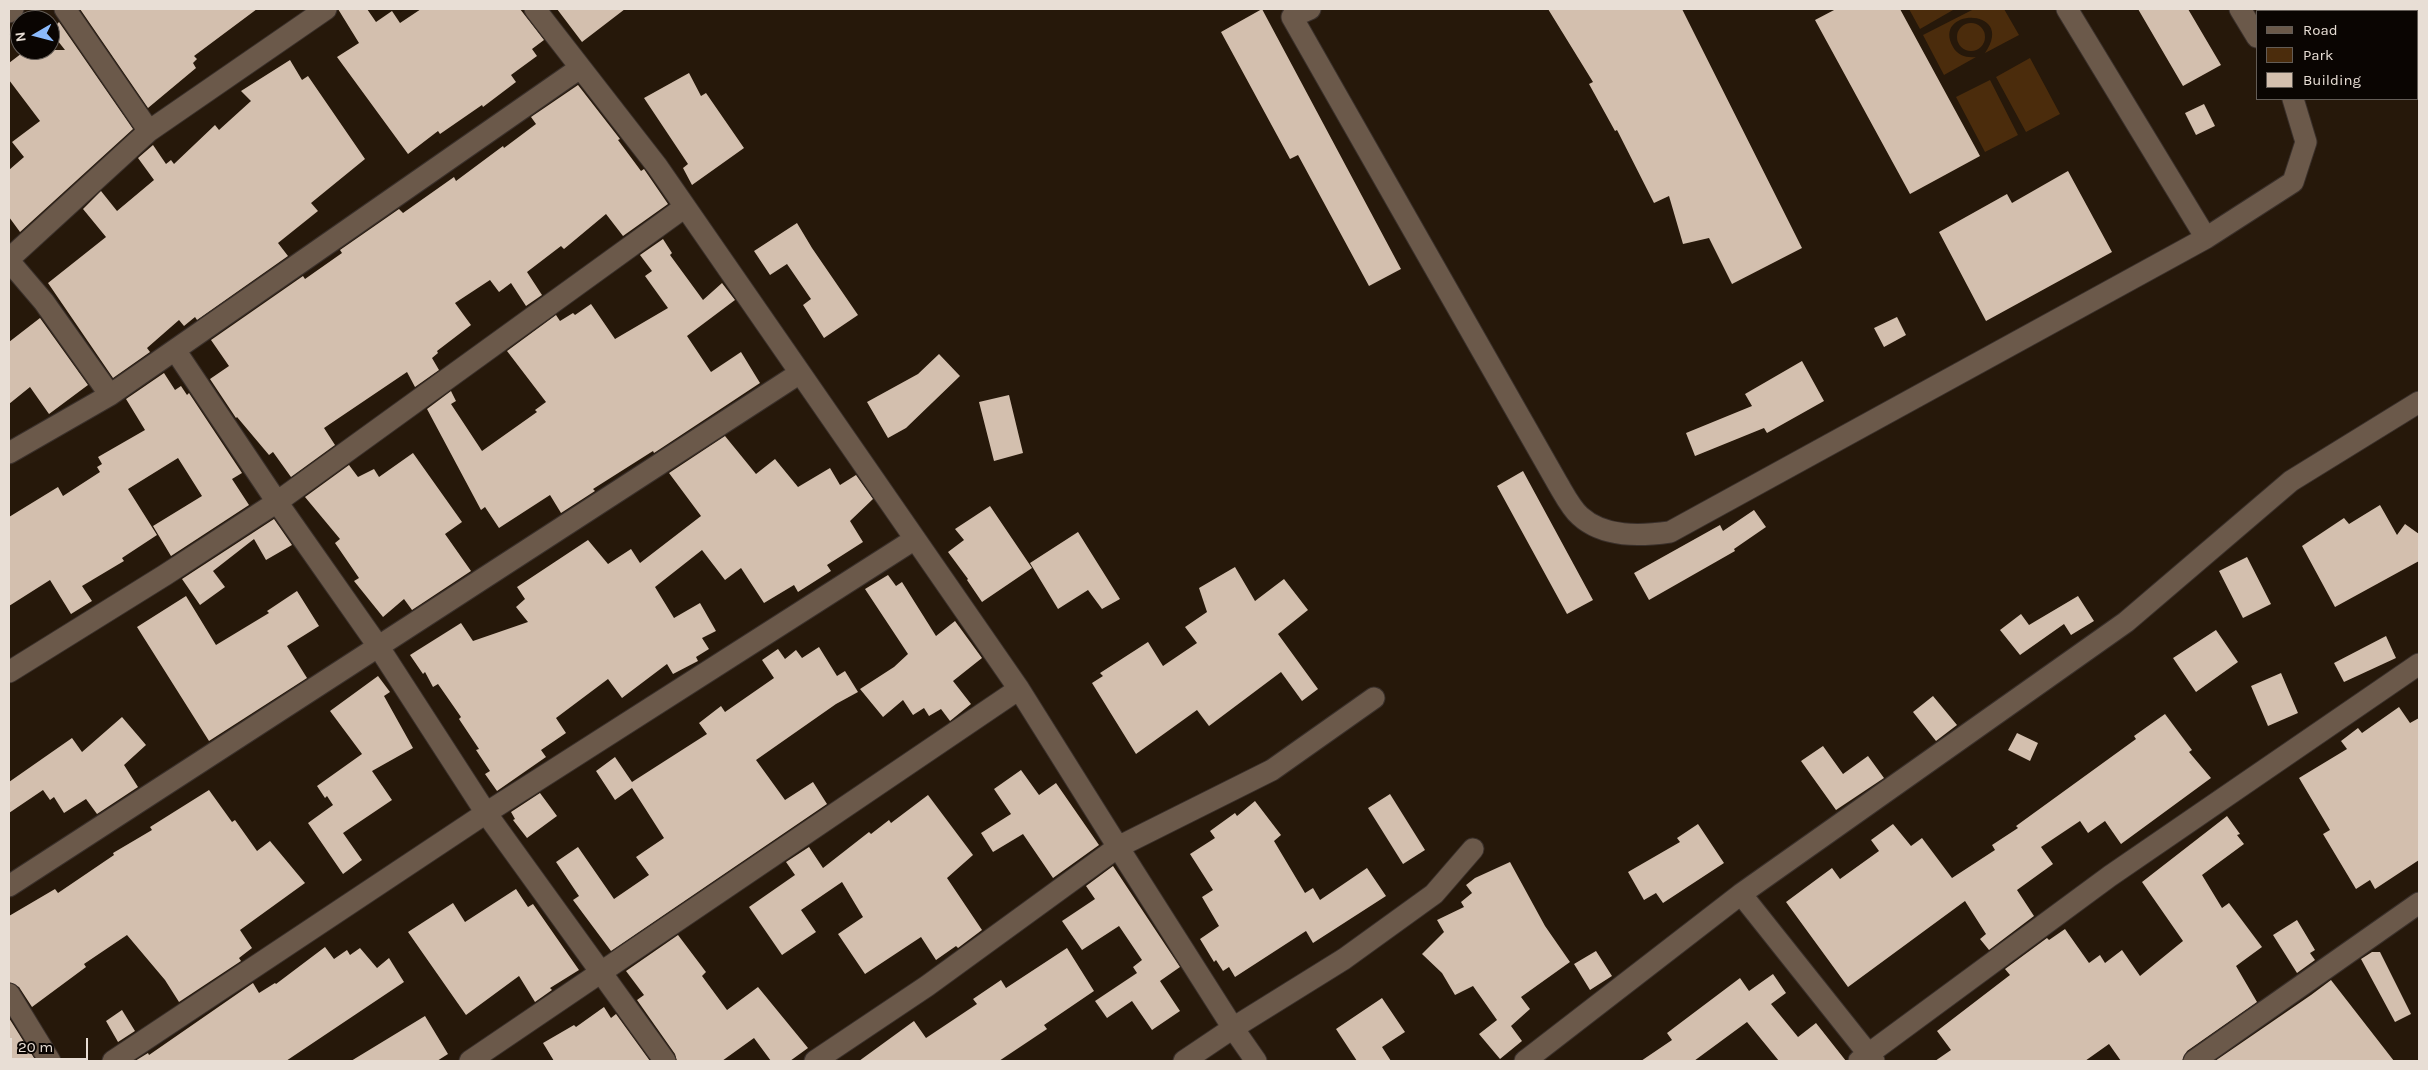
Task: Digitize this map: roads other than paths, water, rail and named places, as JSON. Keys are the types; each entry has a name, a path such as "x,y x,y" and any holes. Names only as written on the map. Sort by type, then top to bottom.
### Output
{"street":[{"path":"9,12 13,9"},
{"path":"65,9 149,131"},
{"path":"110,395 44,302 9,260 149,131 326,9"},
{"path":"535,9 657,166 1019,689 1233,1028 1256,1061"},
{"path":"2067,9 2206,238"},
{"path":"2240,9 2256,35"},
{"path":"1296,12 1558,484 1580,516 1606,530 1644,536 1670,532 2206,238 2293,182 2306,142 2293,100"},
{"path":"9,453 110,395 580,68"},
{"path":"9,672 165,575 277,502 685,207"},
{"path":"175,350 277,502 378,646 486,813 665,1061"},
{"path":"9,886 800,373"},
{"path":"1525,1061 1741,894 2126,622 2291,481 2419,402"},
{"path":"113,1061 486,813 915,539"},
{"path":"1741,894 1868,1059 2110,876 2419,664"},
{"path":"470,1061 1019,689"},
{"path":"814,1061 927,986 1118,847 1272,770 1374,698"},
{"path":"1184,1061 1344,959 1434,894 1473,849"},
{"path":"2194,1061 2419,903"},
{"path":"9,994 50,1061"}]}
